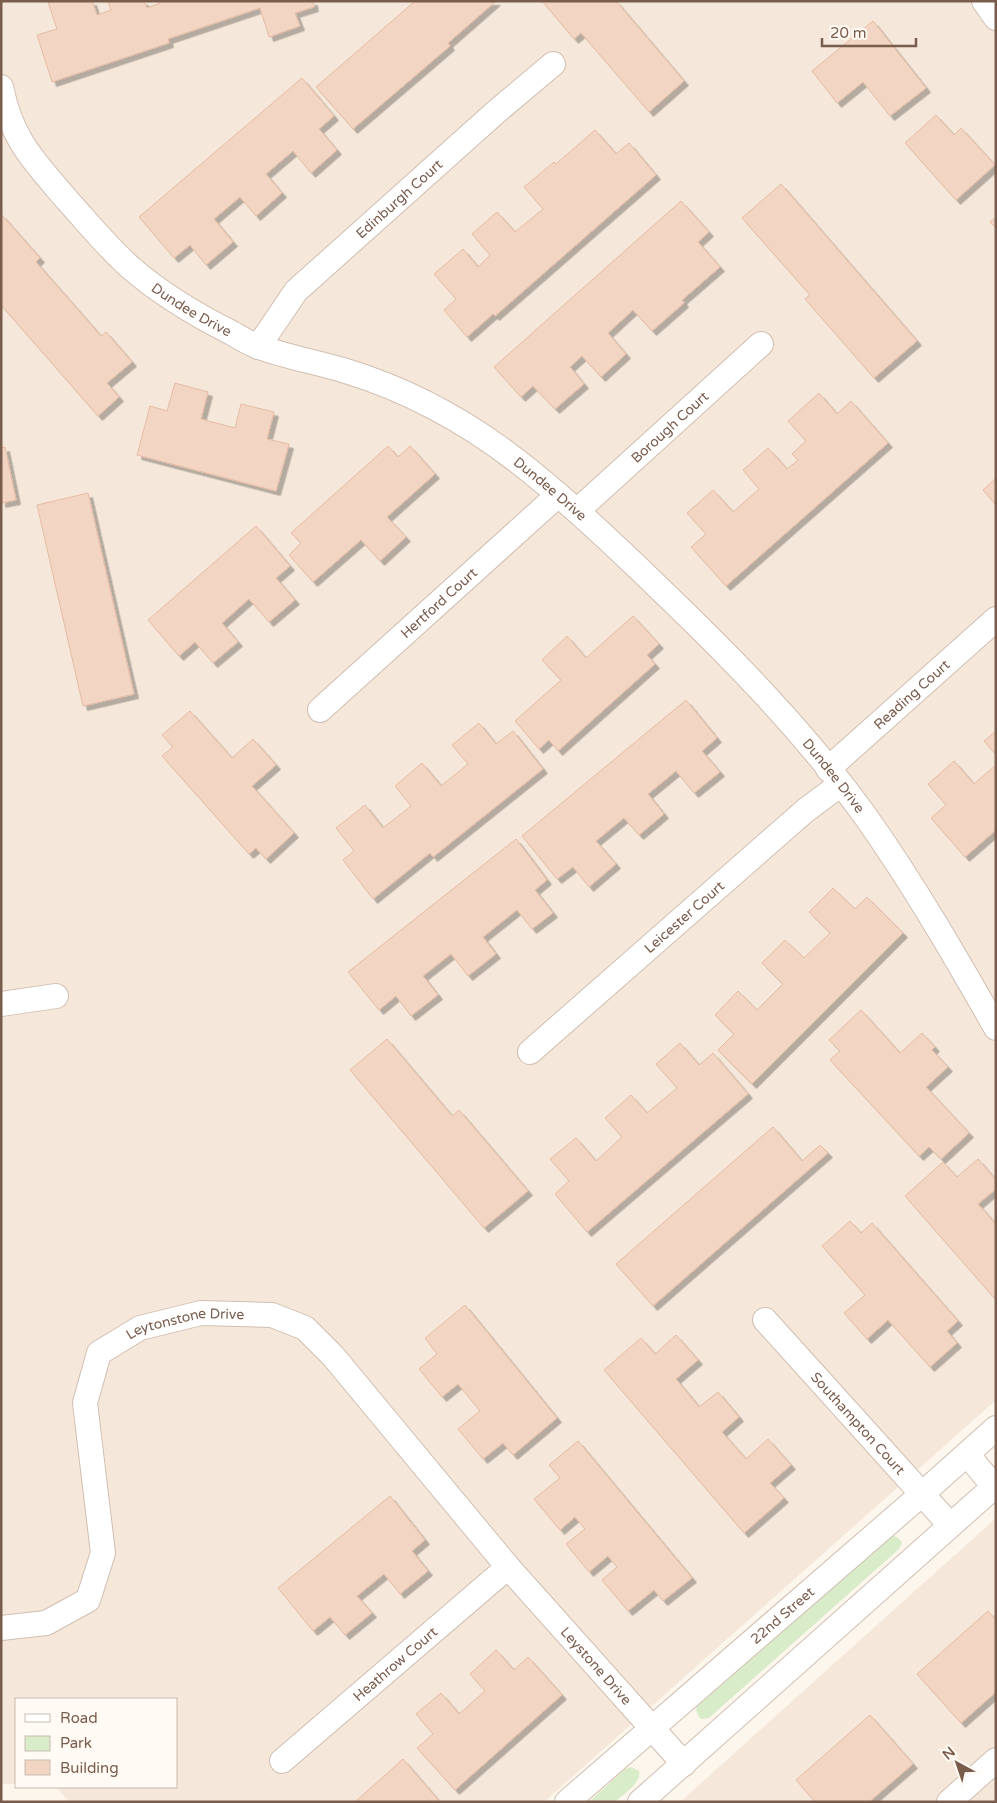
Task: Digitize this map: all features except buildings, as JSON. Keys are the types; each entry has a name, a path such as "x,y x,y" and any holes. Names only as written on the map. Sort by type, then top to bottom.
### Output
{"street":[{"path":"984,1 996,18"},
{"name":"Edinburgh Court","path":"258,347 296,291 489,118 553,64"},
{"name":"Dundee Drive","path":"1,87 4,103 14,131 29,156 106,243 130,267 163,293 197,316 258,347 381,382 446,413 488,438 577,511 698,624 806,740 864,814 913,884 996,1028"},
{"name":"Borough Court","path":"577,511 761,344"},
{"name":"Hertford Court","path":"320,710 558,495"},
{"name":"Reading Court","path":"834,776 996,619"},
{"name":"Leicester Court","path":"530,1052 806,810 834,776"},
{"path":"1,1004 56,996"},
{"name":"Leytonstone Drive","path":"1,1628 46,1623 88,1600 103,1553 85,1403 99,1353 140,1328 201,1313 272,1315 306,1328 333,1356 508,1568"},
{"name":"Southampton Court","path":"765,1320 950,1526"},
{"name":"22nd Street","path":"568,1802 996,1428"},
{"path":"640,1802 995,1487 967,1454"},
{"name":"Leystone Drive","path":"508,1568 684,1764"},
{"name":"Heathrow Court","path":"282,1761 508,1568"},
{"path":"948,1802 996,1760"}],"shaded area":[{"path":"1,1 996,1 996,1400 544,1802 70,1802 57,1788 178,1788 178,1698 15,1698 15,1784 1,1784"},
{"path":"996,1518 996,1802 680,1802"}],"green space":[{"path":"891,1535 902,1543 899,1549 709,1718 701,1719 696,1709 697,1705"},
{"path":"631,1767 639,1771 638,1780 615,1802 589,1802 625,1769"}]}
